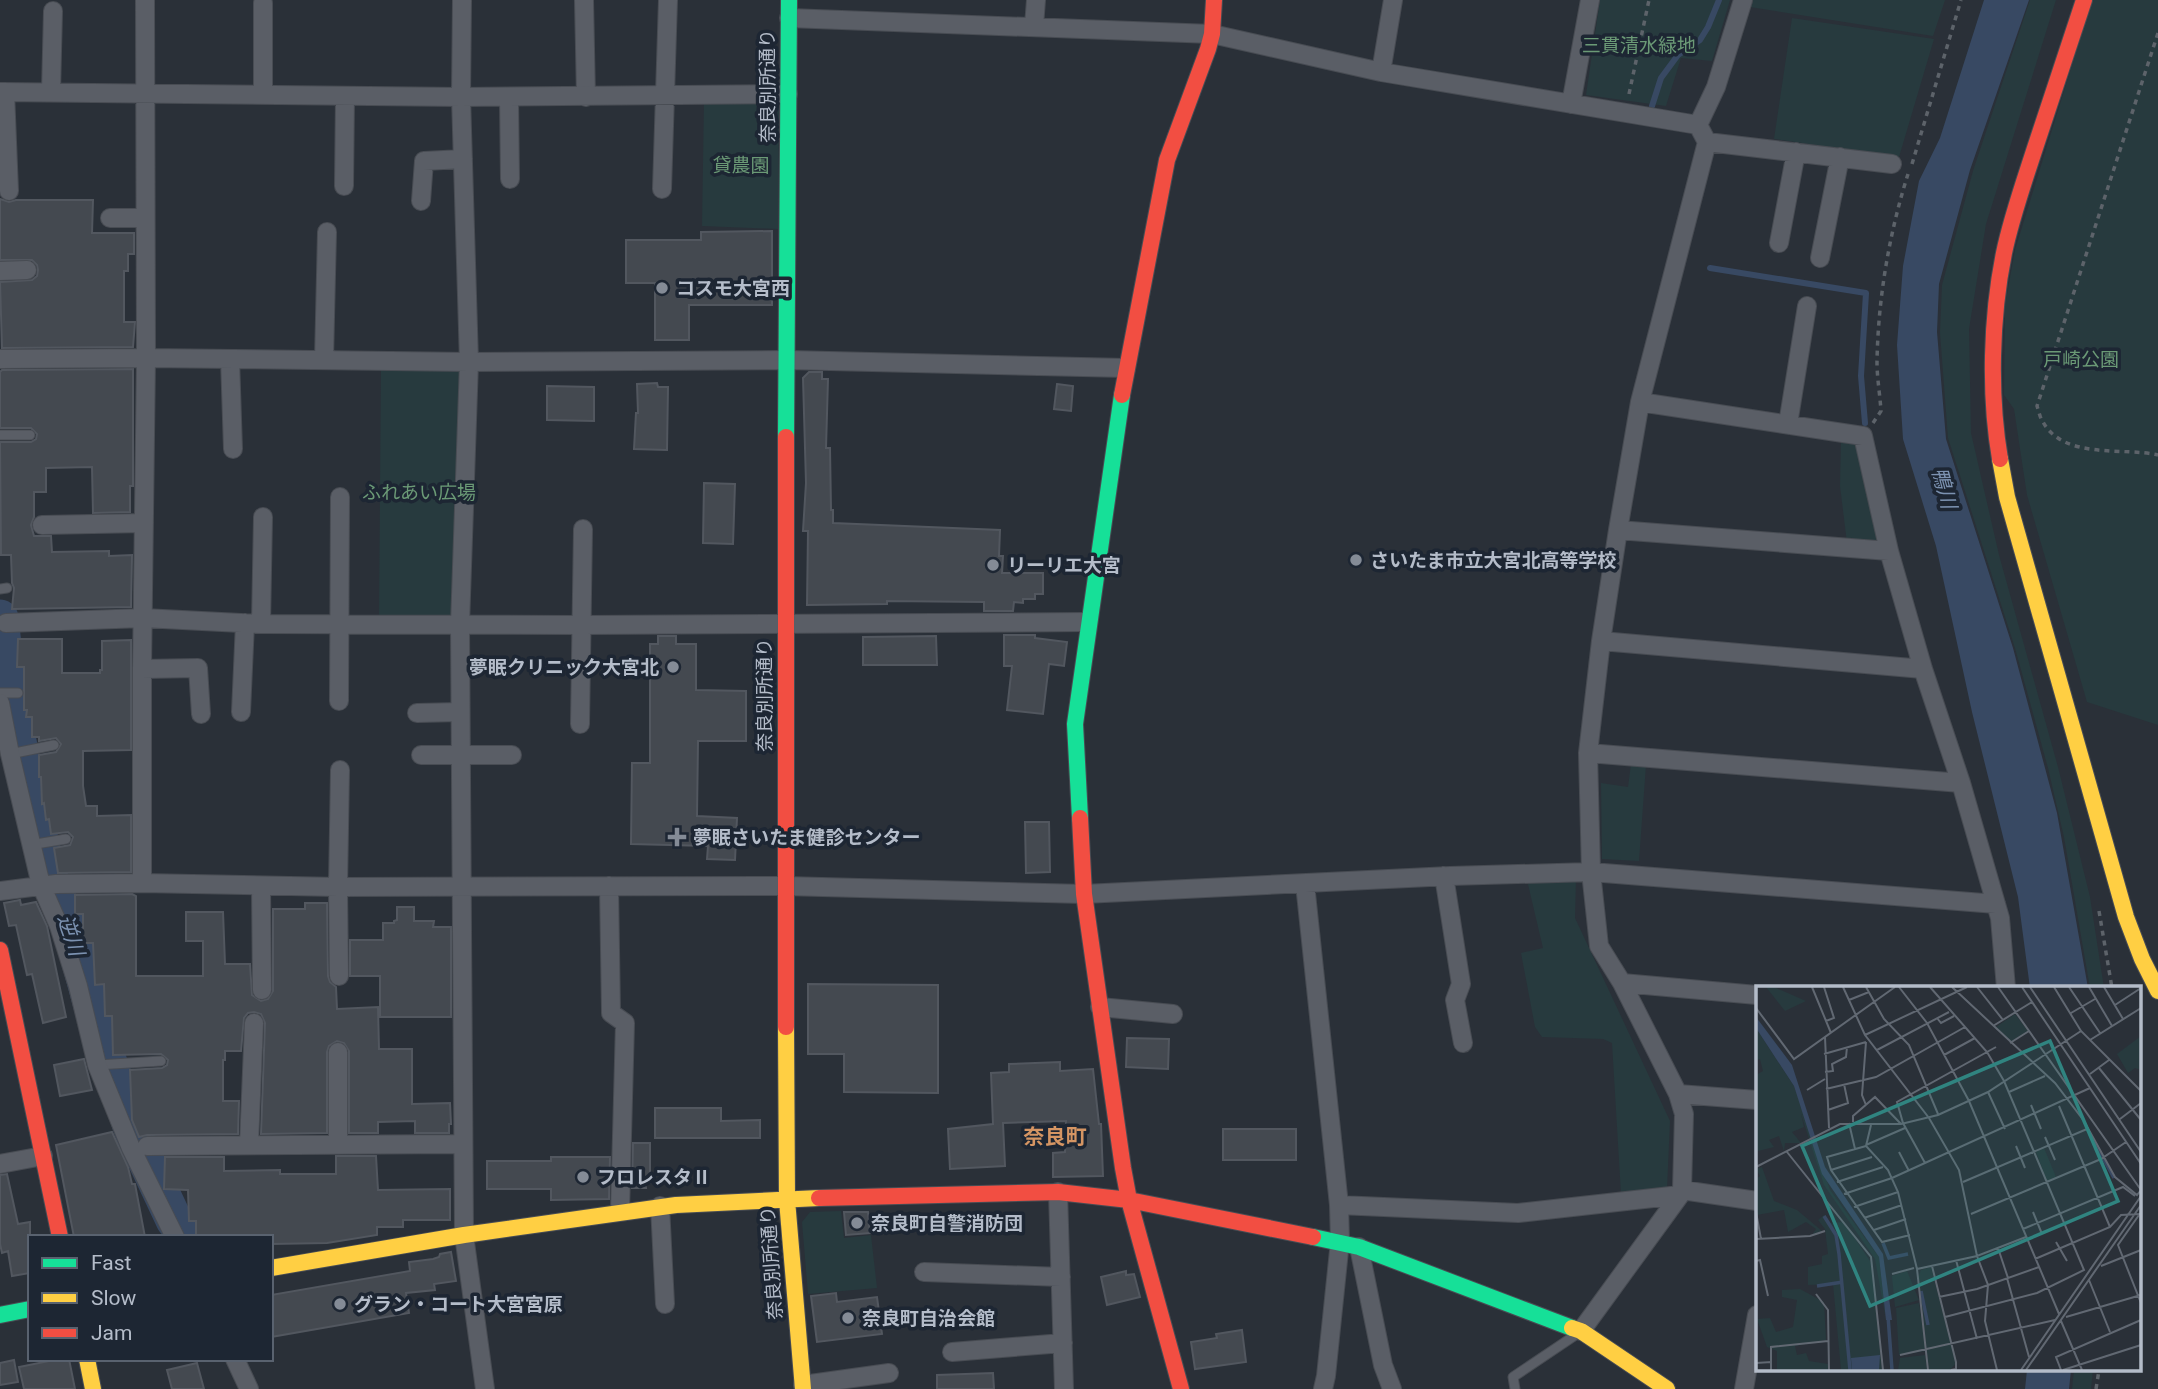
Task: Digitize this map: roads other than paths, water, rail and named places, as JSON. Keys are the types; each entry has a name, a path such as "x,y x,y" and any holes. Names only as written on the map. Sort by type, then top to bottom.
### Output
{"street":[{"path":"142,883 146,358 145,0"},
{"path":"461,0 461,97 469,362 460,625 464,1234 485,1389"},
{"path":"584,0 586,97"},
{"path":"662,188 668,0"},
{"path":"1034,26 1036,0"},
{"path":"1181,1389 1129,1200 1123,1168 1084,894 1075,724 1126,368 1167,160 1212,34 1214,0"},
{"path":"1381,72 1392,0"},
{"path":"1571,104 1590,0"},
{"path":"1698,125 1716,87 1743,0"},
{"path":"2084,0 2004,252 1996,315 1995,429 2007,497 2126,917 2158,991"},
{"path":"263,3 263,94"},
{"path":"789,9 1034,26 1212,34 1381,72 1698,125"},
{"name":"奈良別所通り","path":"789,9 785,624 787,1200 803,1387"},
{"path":"51,92 53,11"},
{"path":"9,191 3,92 461,97 788,94"},
{"path":"344,186 345,96"},
{"path":"509,97 510,179"},
{"path":"1581,1331 1681,1193 1684,1114 1678,1094 1622,982 1599,946 1591,872 1588,753 1601,641 1640,402 1707,142 1698,125"},
{"path":"1707,142 1892,164"},
{"path":"1779,243 1796,152"},
{"path":"1820,258 1840,157"},
{"path":"421,201 424,161 463,159"},
{"path":"110,218 145,218"},
{"path":"324,360 327,232"},
{"path":"0,271 27,270"},
{"path":"1788,424 1807,306"},
{"path":"0,359 469,362 788,360 1126,368"},
{"path":"230,359 233,449"},
{"path":"1640,402 1863,436 1889,551 2000,918 2006,986"},
{"path":"339,701 340,496"},
{"path":"241,712 263,517"},
{"path":"42,525 144,523"},
{"path":"580,724 583,529"},
{"path":"1618,530 1889,551"},
{"path":"6,623 143,618 253,624 460,625 1088,621"},
{"path":"1601,641 1923,669"},
{"path":"142,669 198,668 201,714"},
{"path":"7,695 16,752 48,885 65,924 72,954 86,990 131,1148 163,1200 174,1235"},
{"path":"416,713 460,712"},
{"path":"1588,753 1961,783"},
{"path":"421,755 512,755"},
{"path":"339,976 340,770"},
{"path":"0,891 48,885 142,883 338,887 785,886 1084,894 1444,876 1591,872 1996,904"},
{"path":"1444,876 1461,984 1455,1000 1463,1043"},
{"path":"1305,884 1339,1205 1340,1241 1323,1389"},
{"path":"261,886 262,990"},
{"path":"609,886 611,1013 625,1023 620,1211"},
{"path":"0,950 60,1235"},
{"path":"1622,982 1756,995"},
{"path":"1100,1007 1173,1014"},
{"path":"249,1144 254,1023"},
{"path":"338,1052 338,1144"},
{"path":"1678,1094 1756,1100"},
{"path":"146,1146 463,1144"},
{"path":"0,1164 43,1156"},
{"path":"1058,1192 1063,1389"},
{"path":"273,1268 464,1234 660,1206 1058,1192 1129,1200 1359,1247 1581,1331 1667,1389"},
{"path":"1339,1205 1518,1213 1681,1193 1756,1202"},
{"path":"660,1206 665,1304"},
{"path":"1359,1247 1383,1365 1392,1389"},
{"path":"924,1272 1061,1277"},
{"path":"0,1315 28,1309"},
{"path":"1744,1389 1756,1321"},
{"path":"952,1352 1063,1343"},
{"path":"86,1361 93,1389"},
{"path":"236,1361 249,1389"},
{"path":"803,1387 889,1373"}],"lane":[{"path":"0,435 30,435"},
{"path":"16,752 54,745"},
{"path":"37,844 66,839"},
{"path":"105,1064 161,1061"},
{"path":"1515,1389 1513,1377 1581,1331"}],"water":[{"name":"鴨川","path":"1984,0 2029,0 1970,170 1939,284 1937,332 1946,439 2013,648 2057,813 2088,986 2030,986 2018,897 1972,712 1936,546 1903,439 1897,345 1903,266 1919,181 1940,138"},
{"path":"2027,1372 2071,1372 2069,1389 2025,1389"}],"waterway":[{"path":"1652,106 1661,78 1678,55 1700,40 1719,0"},
{"path":"1710,268 1866,293 1861,376 1865,423"},
{"name":"逆川","path":"0,618 10,706 47,871 72,933 103,1046 135,1137 174,1220 186,1235"}],"place":[{"name":"コスモ大宮西","path":"662,288"},
{"name":"さいたま市立大宮北高等学校","path":"1356,560"},
{"name":"リーリエ大宮","path":"993,565"},
{"name":"夢眠クリニック大宮北","path":"673,667"},
{"name":"夢眠さいたま健診センター","path":"677,837"},
{"name":"フロレスタⅡ","path":"583,1177"},
{"name":"奈良町自警消防団","path":"857,1223"},
{"name":"グラン・コート大宮宮原","path":"340,1304"},
{"name":"奈良町自治会館","path":"848,1318"}],"district":[{"name":"奈良町","path":"1055,1137"}],"park label":[{"name":"三貫清水緑地","path":"1639,45"},
{"name":"貸農園","path":"741,165"},
{"name":"戸崎公園","path":"2081,359"},
{"name":"ふれあい広場","path":"419,492"}]}
